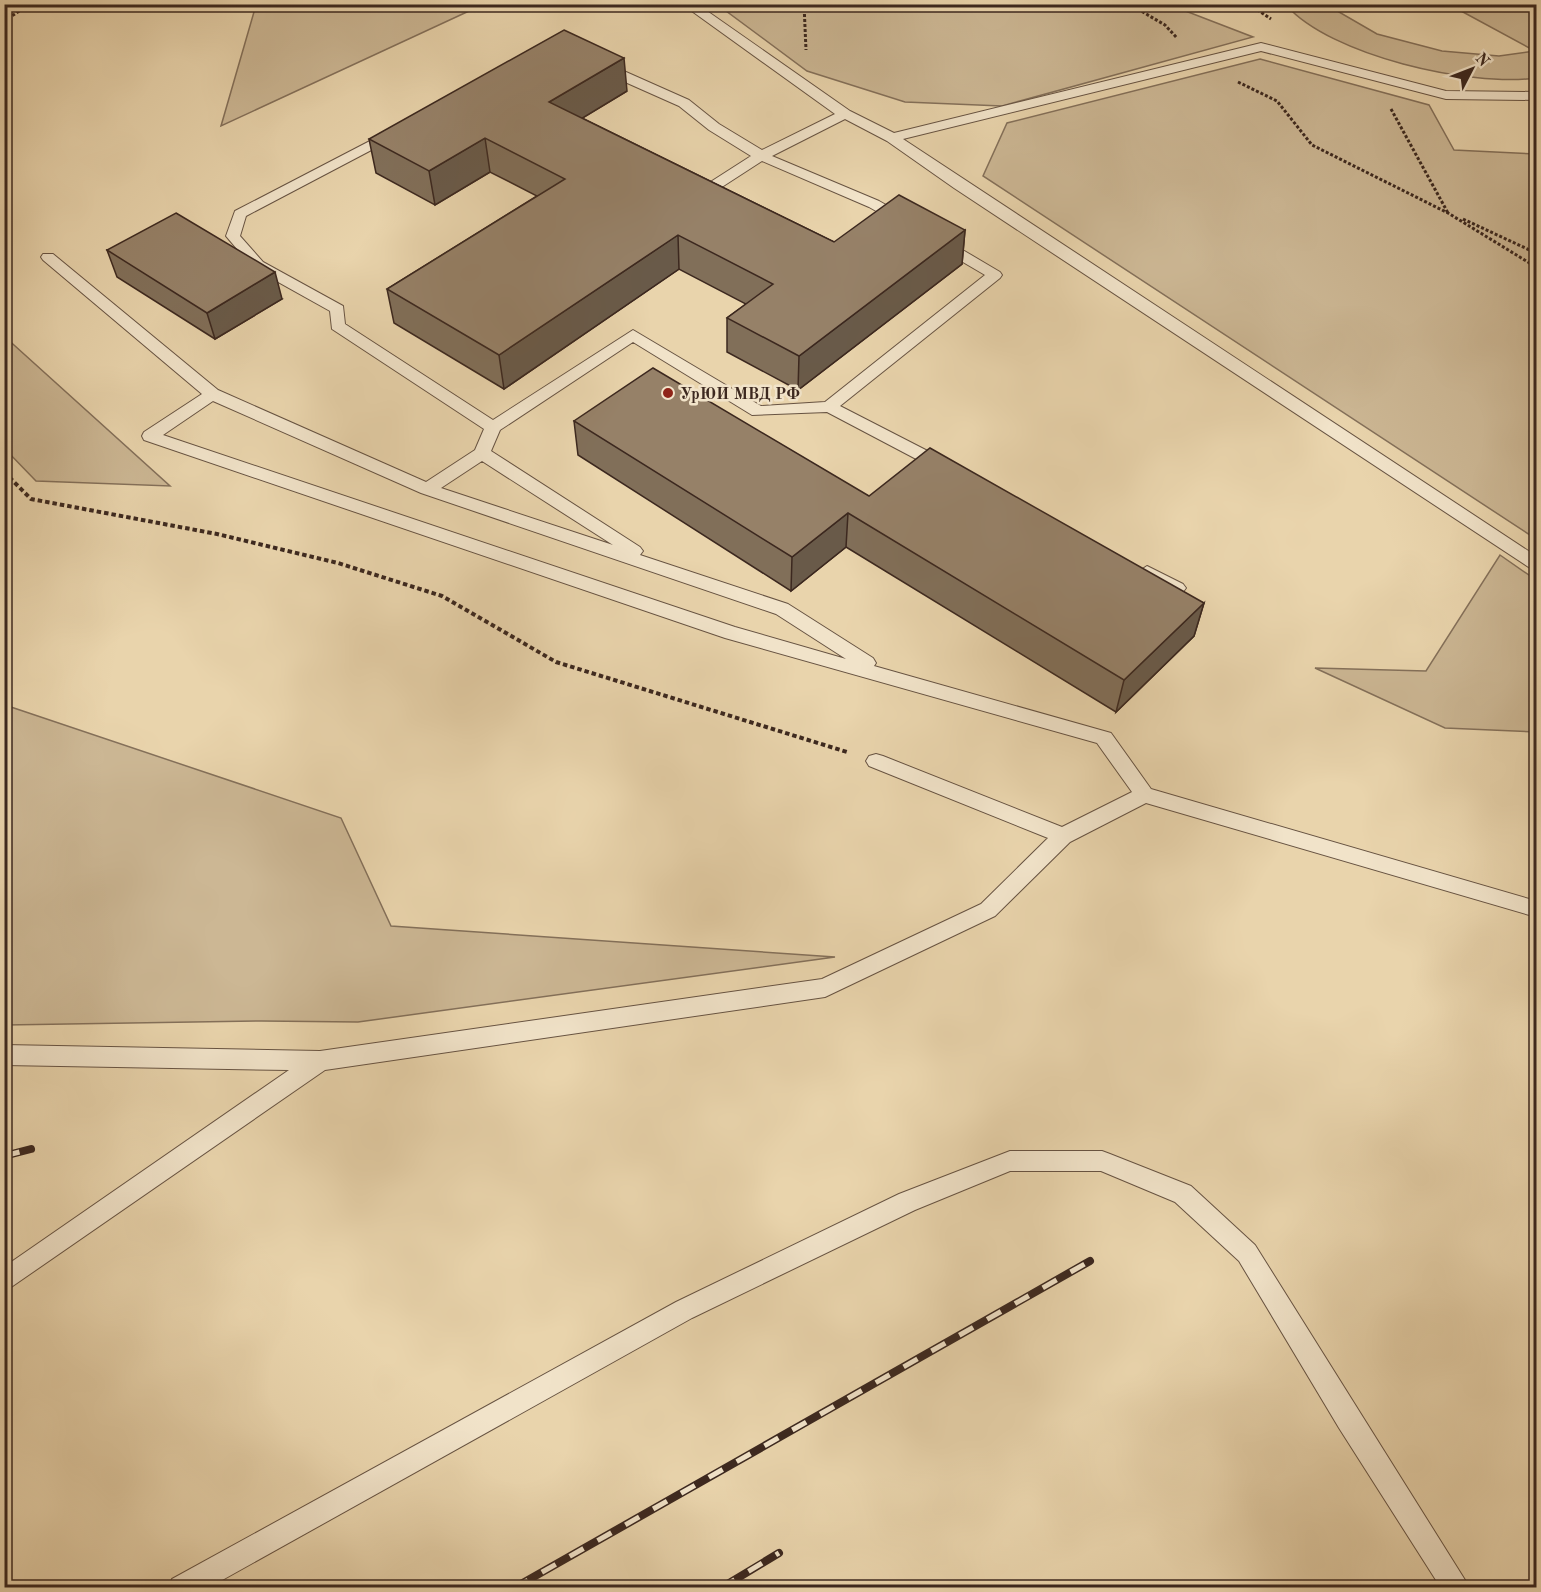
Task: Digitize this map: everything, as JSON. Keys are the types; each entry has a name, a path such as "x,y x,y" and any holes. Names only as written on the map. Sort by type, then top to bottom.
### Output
{"lane":[{"path":"688,4 846,114 891,138 969,192 1536,564"},
{"path":"891,138 1260,47 1446,95 1536,96"},
{"path":"588,60 684,103 714,127 761,156 874,204 995,274 829,407"},
{"path":"703,193 761,156 846,114"},
{"path":"409,125 240,214 233,236 258,265 338,309 337,326 493,427"},
{"path":"48,257 212,394 427,489 782,609 885,674"},
{"path":"427,489 482,453 493,427 633,335 758,411 829,407 956,472"},
{"path":"212,394 150,436 731,633 885,674 1104,738 1144,795 1536,909"},
{"path":"482,453 661,568"},
{"path":"1135,566 1177,588"},
{"path":"876,761 1063,836"},
{"path":"4,1055 320,1061 825,988 988,910 1063,836 1144,795"},
{"path":"4,1281 320,1061"},
{"path":"181,1587 684,1310 907,1202 1010,1161 1102,1161 1183,1194 1247,1253 1348,1419 1457,1587"}],"path":[{"path":"4,21 30,4"},
{"path":"804,4 806,60"},
{"path":"1129,4 1165,25 1198,62 1277,101 1312,146 1448,213 1536,252"},
{"path":"1250,4 1278,23"},
{"path":"1387,102 1448,213 1536,267"},
{"path":"4,472 31,499 217,534 338,564 442,596 556,662 876,761"}],"shaded area":[{"path":"256,4 482,5 221,126"},
{"path":"718,5 1170,5 1253,37 1002,106 905,102 807,71"},
{"path":"1286,5 1327,5 1377,34 1442,51 1499,56 1535,51 1450,5 1536,5 1536,78 1508,80 1475,78 1403,64 1367,53 1335,39 1307,23"},
{"path":"1260,59 1429,105 1454,150 1536,154 1536,539 983,176 1007,123"},
{"path":"4,336 170,486 36,481 5,449"},
{"path":"1500,555 1536,580 1536,732 1445,728 1315,668 1426,671"},
{"path":"5,705 341,818 391,926 835,957 358,1022 262,1021 5,1025"}],"building":[{"path":"564,30 624,58 549,102 834,242 899,195 965,230 799,356 727,318 773,284 678,235 499,355 387,289 565,179 485,138 429,171 369,139"},
{"path":"176,213 275,272 207,313 107,250"},
{"path":"653,368 869,496 930,448 1204,603 1124,680 848,513 792,557 574,421"}],"railway":[{"path":"4,1156 31,1149"},
{"path":"514,1588 1090,1261"},
{"path":"721,1588 779,1553"}],"place":[{"name":"УрЮИ МВД РФ","path":"668,393"}]}
